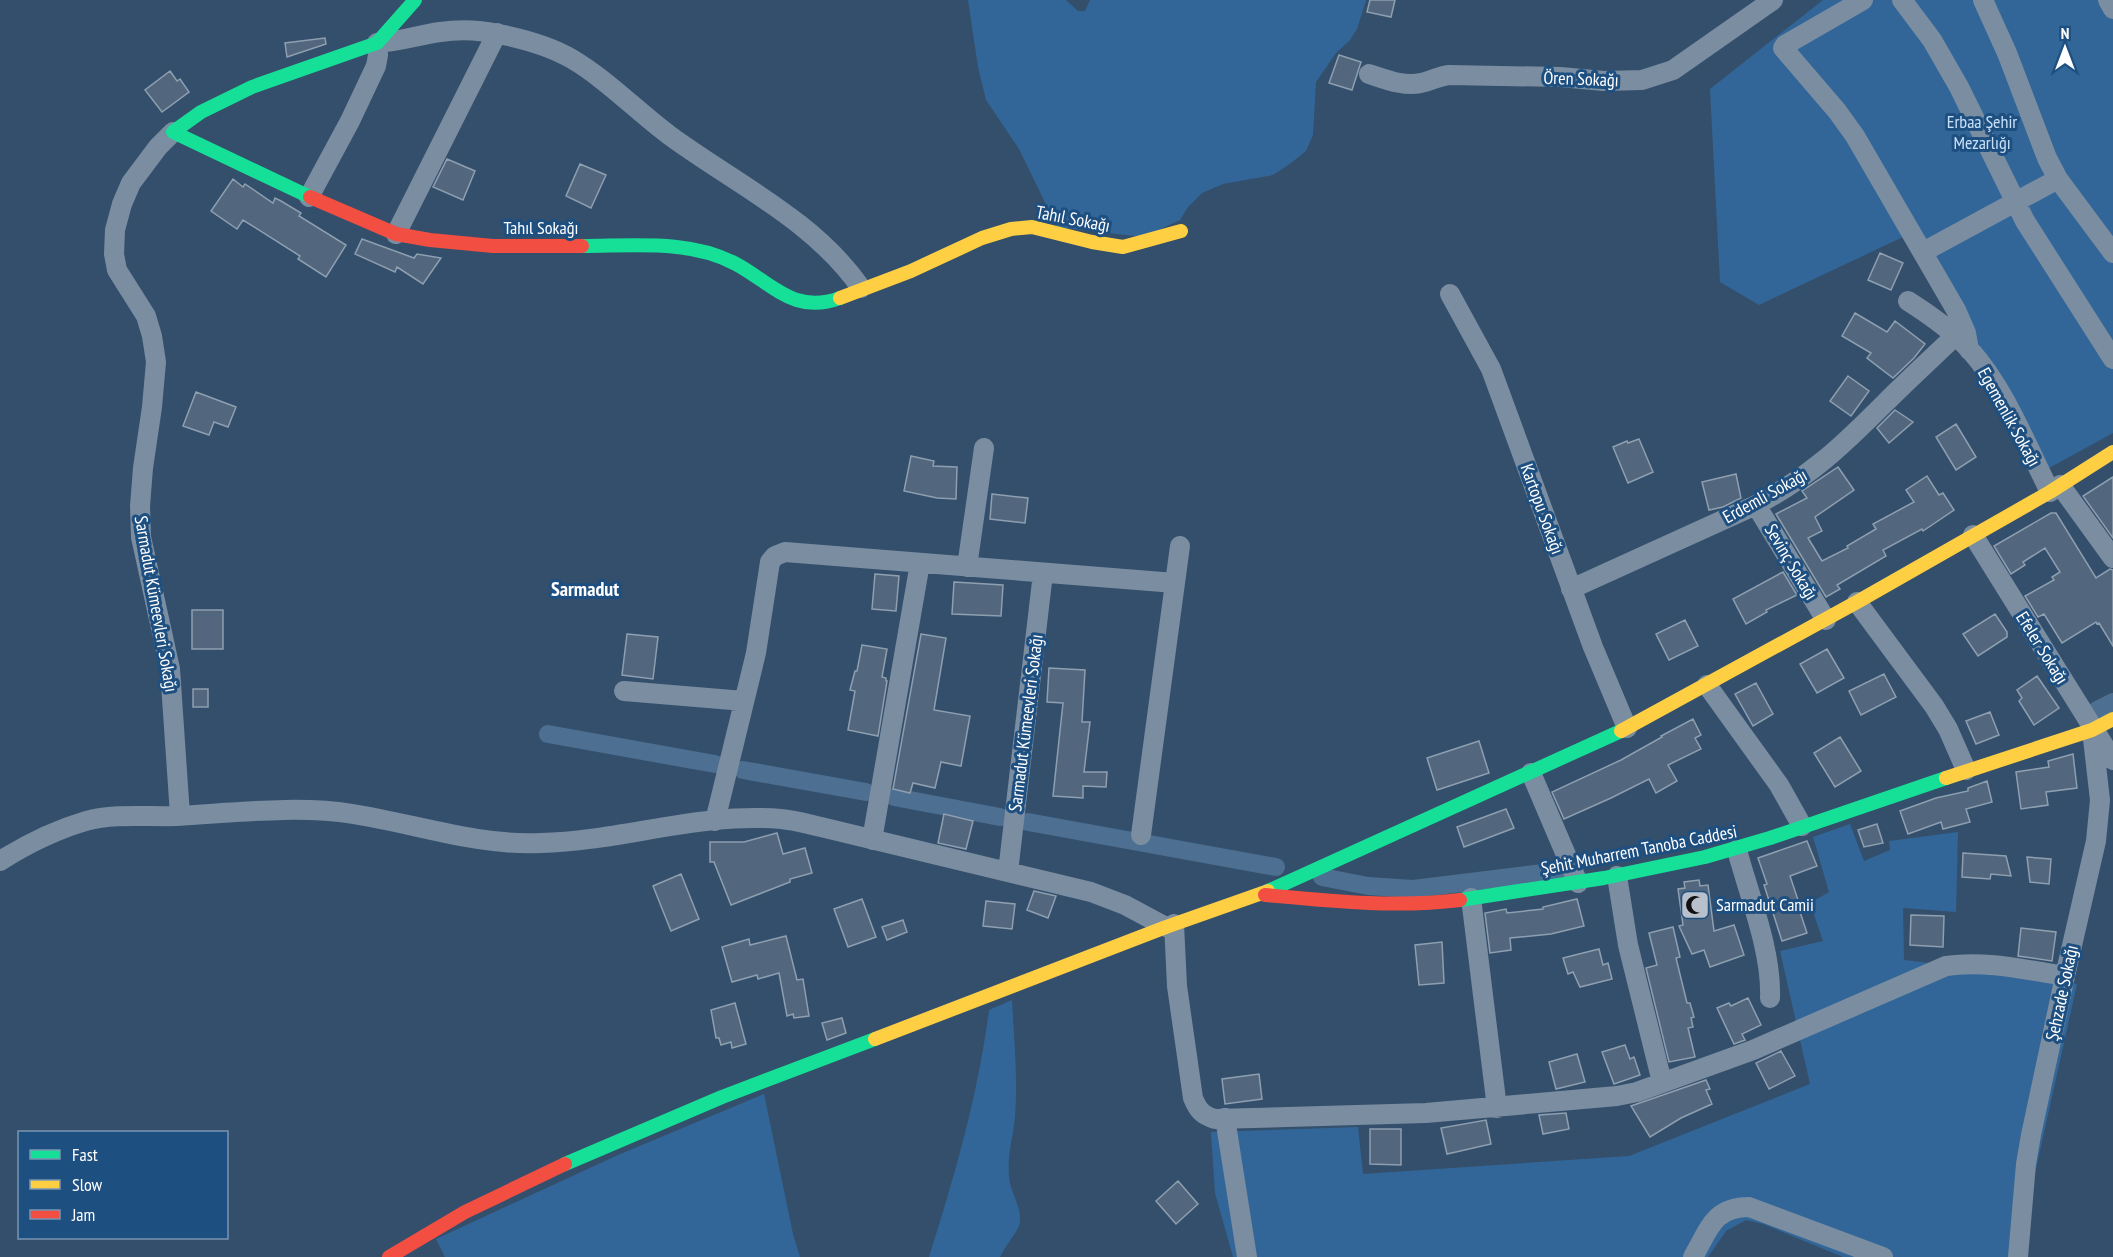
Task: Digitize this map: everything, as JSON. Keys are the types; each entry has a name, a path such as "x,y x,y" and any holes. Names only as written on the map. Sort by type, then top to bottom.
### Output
{"street":[{"path":"309,198 376,66 377,43 415,0"},
{"name":"Ören Sokağı","path":"1368,74 1393,82 1410,84 1419,84 1439,76 1449,75 1552,77 1604,81 1642,80 1673,70 1773,0"},
{"path":"1863,0 1783,48 1847,124 1886,188 1960,318 1968,340 1962,343"},
{"path":"1902,0 1932,40 1959,87 2014,203 2113,359"},
{"path":"1983,0 2007,53 2047,158 2058,179 2113,253"},
{"path":"2108,0 2113,9"},
{"path":"173,132 201,112 252,87 377,43 452,31 497,33 548,47 584,67 668,134 767,201 811,235 842,262 861,288"},
{"path":"396,234 497,33"},
{"name":"Tahıl Sokağı","path":"173,132 309,198 396,234 493,246 693,248 735,263 795,300 809,304 820,304 911,270 982,238 1011,229 1032,227 1123,247 1181,231"},
{"name":"Sarmadut Kümeevleri Sokağı","path":"173,132 158,147 131,183 115,230 114,254 117,270 146,316 156,362 143,468 140,506 141,537 170,669 180,815"},
{"path":"1923,252 2058,179"},
{"name":"Kartopu Sokağı","path":"1450,294 1491,369 1571,589 1627,728"},
{"name":"Egemenlik Sokağı","path":"1908,301 1941,323 1962,343 2004,402 2055,488 2113,558"},
{"name":"Erdemli Sokağı","path":"1571,589 1785,490 1826,460 1962,343"},
{"path":"967,567 984,448"},
{"path":"389,1257 465,1212 529,1180 722,1097 1170,926 1260,895 1531,773 1627,728 1707,686 1826,620 2113,452"},
{"name":"Sevinç Sokağı","path":"1756,505 1826,620"},
{"name":"Efeler Sokağı","path":"1973,535 2092,730 2113,760"},
{"path":"1141,835 1180,546"},
{"path":"715,821 756,652 770,562 775,556 785,552 1175,583"},
{"path":"872,840 920,563"},
{"name":"Sarmadut Kümeevleri Sokağı","path":"1008,872 1043,573"},
{"path":"1857,602 1934,706 1948,729 1966,771"},
{"path":"1707,686 1779,785 1802,826"},
{"path":"624,691 744,702"},
{"name":"Şehit Muharrem Tanoba Caddesi","path":"1260,895 1389,904 1426,903 1578,883 1698,860 1737,850 1802,826 2092,730 2113,719"},
{"name":"Şehzade Sokağı","path":"2018,1257 2026,1164 2098,825 2099,777 2092,730"},
{"path":"1531,773 1578,883"},
{"path":"0,861 38,839 88,821 128,816 329,811 482,840 540,843 605,837 715,821 780,819 1091,892 1170,926"},
{"path":"1737,850 1767,959 1771,982 1770,998"},
{"path":"1617,876 1628,945 1662,1082"},
{"path":"1472,898 1497,1108"},
{"path":"1170,926 1192,1098 1204,1116 1215,1119 1426,1113 1617,1096 1637,1092 1753,1050 1946,966 1974,963 2065,976"},
{"path":"1226,1118 1247,1257"},
{"path":"1693,1257 1715,1220 1723,1212 1735,1207 1749,1207 1883,1257"}],"green space":[{"path":"968,0 1066,0 1078,11 1085,11 1090,0 1366,0 1357,29 1350,40 1336,53 1316,82 1313,135 1306,151 1273,175 1223,184 1202,193 1188,207 1180,220 1143,237 1057,227 1019,149 986,100 978,67"},
{"name":"Erbaa Şehir Mezarlığı","path":"1823,0 2113,0 2113,433 2049,468 2014,407 1903,237 1759,305 1720,282 1710,89"},
{"path":"1850,824 1864,861 1890,850 1889,841 1958,832 1956,912 1903,908 1904,960 1982,969 2077,984 2032,1187 2025,1257 1843,1257 1763,1224 1746,1220 1726,1231 1708,1257 1233,1257 1215,1193 1211,1132 1358,1127 1363,1174 1629,1156 1810,1084 1780,951 1823,941 1810,903 1829,892 1813,837"},
{"path":"1012,1000 1016,1102 1009,1169 1010,1183 1020,1213 1019,1226 1000,1257 929,1257 965,1135 979,1073 989,1010"},
{"path":"764,1094 793,1234 800,1257 445,1257 436,1239 618,1155"}],"building":[{"path":"1370,0 1395,0 1391,17 1367,12"},
{"path":"325,38 326,44 287,57 285,43"},
{"path":"1339,55 1361,62 1352,90 1329,83"},
{"path":"170,71 177,81 180,79 189,92 162,112 145,90"},
{"path":"447,159 475,171 463,200 433,187"},
{"path":"580,164 606,175 591,208 566,196"},
{"path":"233,179 243,187 245,184 273,203 275,198 281,201 301,213 299,216 346,245 326,277 298,259 300,256 243,220 237,229 211,211"},
{"path":"362,239 414,258 417,254 441,258 423,284 397,267 395,272 355,254"},
{"path":"1880,253 1903,263 1891,290 1868,280"},
{"path":"1855,313 1887,332 1895,321 1925,344 1893,378 1867,358 1871,353 1842,336"},
{"path":"1848,376 1869,391 1851,416 1830,401"},
{"path":"196,392 236,407 228,427 214,422 209,435 183,426"},
{"path":"1895,410 1913,422 1889,443 1877,428"},
{"path":"1956,424 1976,457 1956,470 1936,437"},
{"path":"1639,439 1653,472 1628,483 1613,447"},
{"path":"911,456 934,461 933,466 957,467 956,499 937,498 904,491"},
{"path":"1838,467 1854,490 1815,517 1822,531 1808,538 1822,561 1848,548 1847,546 1876,529 1873,524 1914,502 1906,490 1927,476 1939,495 1943,493 1954,510 1923,531 1922,529 1883,550 1886,556 1837,585 1840,589 1826,597 1776,514 1807,498 1802,491"},
{"path":"1736,474 1741,498 1723,507 1709,510 1702,482"},
{"path":"2113,477 2113,538 2083,496"},
{"path":"992,494 1028,498 1025,523 990,519"},
{"path":"2051,513 2056,513 2096,578 2110,569 2113,570 2113,646 2099,623 2096,622 2062,643 2044,614 2038,617 2025,596 2054,580 2052,577 2060,572 2045,548 2023,562 2025,565 2011,574 1994,546"},
{"path":"1783,572 1797,595 1766,610 1767,612 1746,624 1733,599"},
{"path":"875,574 899,576 896,611 872,609"},
{"path":"954,582 1003,585 1001,616 952,614"},
{"path":"192,610 223,610 223,649 192,649"},
{"path":"1995,614 2007,632 2007,637 1978,656 1963,634"},
{"path":"1685,620 1698,646 1669,660 1656,634"},
{"path":"627,634 658,637 653,679 622,675"},
{"path":"921,634 946,638 934,710 970,716 961,766 941,762 935,788 913,783 910,793 893,789"},
{"path":"862,645 887,649 882,677 887,681 878,736 848,730 855,691 850,690 855,671 857,671"},
{"path":"1827,649 1844,678 1817,693 1800,664"},
{"path":"1049,668 1085,670 1082,722 1090,722 1084,772 1107,772 1106,787 1083,786 1083,798 1053,796 1063,703 1047,702"},
{"path":"1884,674 1896,697 1861,715 1849,691"},
{"path":"2037,676 2059,708 2034,725 2019,701 2022,698 2017,690"},
{"path":"1756,683 1773,714 1753,726 1735,694"},
{"path":"193,689 208,689 208,707 193,707"},
{"path":"1990,712 1999,735 1976,744 1966,721"},
{"path":"1693,719 1701,735 1695,738 1701,749 1668,765 1677,781 1656,793 1649,779 1564,819 1552,792 1621,760"},
{"path":"1840,737 1861,771 1835,787 1814,753"},
{"path":"1479,741 1489,773 1437,790 1427,758"},
{"path":"2073,754 2077,788 2046,792 2048,805 2021,809 2016,772 2049,767 2048,761"},
{"path":"1987,781 1992,802 1966,809 1970,822 1943,829 1941,822 1908,834 1900,811 1936,798 1968,791 1968,788"},
{"path":"1506,809 1514,828 1464,847 1457,827"},
{"path":"944,814 973,821 966,849 938,843"},
{"path":"1877,824 1883,843 1864,847 1858,830"},
{"path":"777,833 783,854 805,848 812,873 790,879 790,882 731,905 714,862 710,862 710,842 744,842"},
{"path":"1807,841 1817,866 1790,876 1807,933 1782,941 1758,858"},
{"path":"1963,853 2006,856 2011,876 1991,874 1990,879 1962,877"},
{"path":"2027,857 2051,859 2049,884 2030,882"},
{"path":"681,874 699,919 671,931 653,886"},
{"path":"1699,880 1700,886 1708,885 1714,931 1734,925 1744,955 1710,967 1704,950 1692,954 1679,926 1683,925 1678,889 1685,888 1684,882"},
{"path":"1034,891 1056,896 1048,918 1027,910"},
{"path":"862,899 876,937 848,947 834,909"},
{"path":"1577,899 1584,926 1551,934 1510,938 1511,950 1490,953 1485,913 1506,909 1507,913 1543,909 1543,907"},
{"path":"986,901 1015,904 1012,929 983,926"},
{"path":"1911,915 1944,916 1943,947 1910,945"},
{"path":"903,920 907,932 887,940 882,927"},
{"path":"1673,927 1680,957 1676,958 1687,1003 1690,1003 1694,1017 1691,1018 1693,1027 1688,1028 1695,1057 1669,1062 1646,968 1657,965 1649,933"},
{"path":"2021,928 2056,932 2052,961 2018,956"},
{"path":"786,936 797,980 803,979 809,1016 794,1018 793,1014 787,1016 779,973 758,979 757,975 732,982 722,947 749,939 750,945"},
{"path":"1442,942 1444,983 1419,985 1415,945"},
{"path":"1599,949 1603,965 1608,963 1612,979 1580,987 1573,972 1568,974 1563,958"},
{"path":"1748,998 1761,1025 1742,1034 1745,1040 1734,1044 1717,1008 1729,1003 1731,1006"},
{"path":"735,1003 746,1044 732,1048 731,1042 721,1045 719,1038 716,1038 711,1010"},
{"path":"842,1018 846,1033 827,1040 822,1023"},
{"path":"1625,1045 1630,1059 1634,1057 1640,1075 1614,1084 1602,1052"},
{"path":"1781,1051 1795,1076 1769,1089 1756,1063"},
{"path":"1577,1054 1585,1082 1556,1089 1549,1062"},
{"path":"1259,1074 1262,1099 1225,1104 1222,1079"},
{"path":"1706,1080 1710,1089 1706,1090 1712,1104 1681,1118 1650,1137 1631,1106"},
{"path":"1566,1113 1569,1129 1543,1134 1539,1115"},
{"path":"1486,1120 1491,1144 1447,1154 1441,1128"},
{"path":"1370,1129 1401,1129 1401,1165 1370,1164"},
{"path":"1178,1181 1198,1204 1176,1224 1156,1201"}],"waterway":[{"path":"2097,710 2113,702"},
{"path":"548,734 715,764"},
{"path":"743,770 866,792"},
{"path":"894,797 1000,817"},
{"path":"1028,822 1276,867"},
{"path":"1322,877 1368,886 1413,889 1558,871"}],"traffic: fast":[{"path":"310,197 173,132 201,112 252,87 377,43 415,0"},
{"path":"582,246 641,245 680,247 700,251 736,264 773,288 797,300 810,303 840,298"},
{"path":"1268,891 1621,731"},
{"path":"1460,900 1604,878 1705,857 1770,838 1946,778"},
{"path":"565,1164 722,1097 875,1039"}],"traffic: slow":[{"path":"840,298 911,271 982,238 1011,229 1032,227 1123,247 1181,231"},
{"path":"1621,731 1857,602 2050,492 2113,452"},
{"path":"1946,778 2092,730 2113,719"},
{"path":"875,1039 1166,927 1268,891"}],"traffic: jam":[{"path":"310,197 396,234 493,246 582,246"},
{"path":"1265,895 1387,904 1460,900"},
{"path":"389,1257 465,1212 565,1164"}],"place":[{"name":"Sarmadut Camii","path":"1695,905"}],"district":[{"name":"Sarmadut","path":"585,589"}]}
